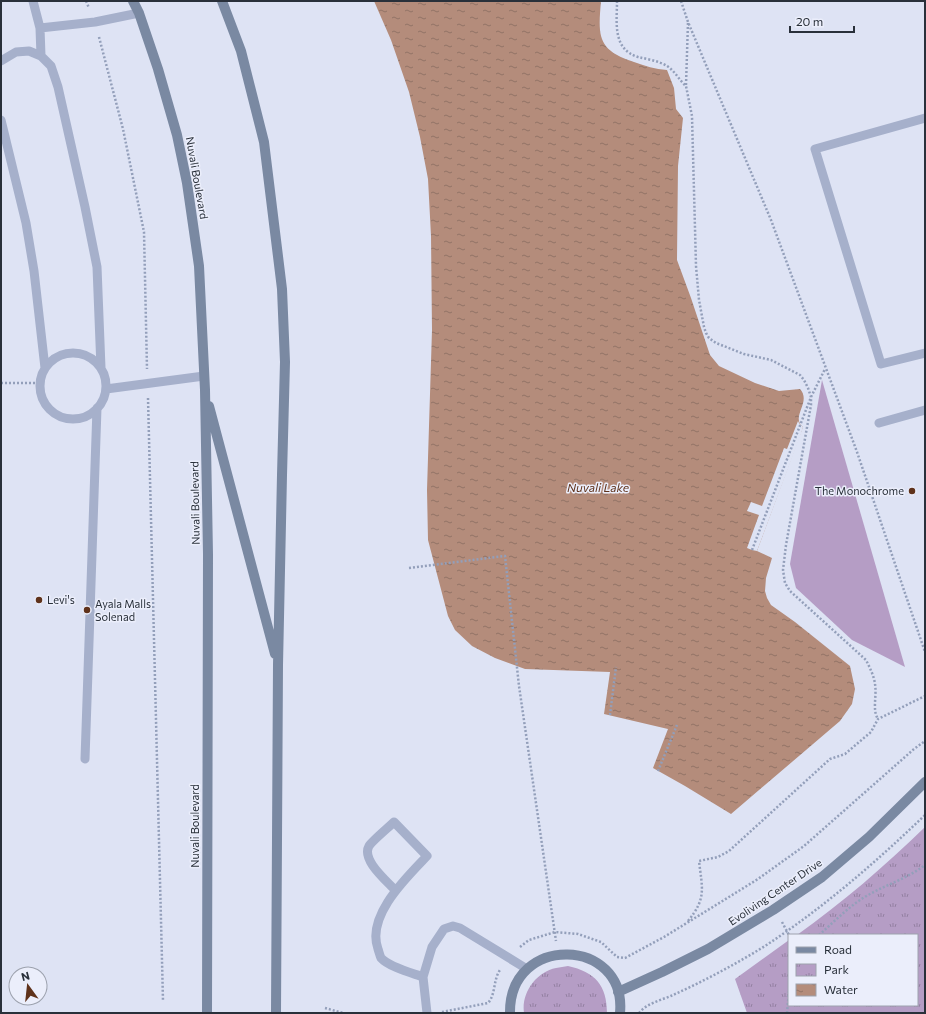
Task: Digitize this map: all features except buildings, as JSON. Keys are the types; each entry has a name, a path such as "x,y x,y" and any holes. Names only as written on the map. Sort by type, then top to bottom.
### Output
{"main road":[{"name":"Nuvali Boulevard","path":"133,1 139,13 163,84 177,135 187,183 199,266 205,390 208,554 207,1013"},
{"path":"222,1 241,51 264,142 282,289 285,362 278,665 276,1013"},
{"path":"205,390 278,665"},
{"name":"Evoliving Center Drive","path":"618,992 708,949 785,902 822,877 869,837 925,782"},
{"path":"510,1013 511,1002 516,985 527,969 542,959 558,954 571,954 583,956 594,961 604,969 613,980 618,992 621,1006 620,1013"}],"lane":[{"path":"33,1 40,28 41,56"},
{"path":"40,28 95,22 139,13"},
{"path":"1,61 16,52 29,51 41,56 51,66 58,87 97,267 101,368 105,378 106,389 103,399 97,408 80,418 60,416 44,403 40,383 45,368 52,360 62,354 84,354 101,368"},
{"path":"925,118 816,148 881,364 925,353"},
{"path":"1,120 26,223 34,271 45,368"},
{"path":"106,389 204,376"},
{"path":"85,759 97,408"},
{"path":"880,423 925,410"},
{"path":"395,890 373,866 367,857 368,847 394,822 427,856 395,890 376,924 375,943 381,958 392,965 423,977"},
{"path":"427,1013 423,977 432,948 444,929 453,926 460,928 527,969"}],"path":[{"path":"86,1 95,22 123,129 144,232 163,1001"},
{"path":"617,1 618,36 620,44 626,51 634,56 668,66 686,86"},
{"path":"681,1 688,22 771,220 857,452 925,652"},
{"path":"688,22 686,86 692,116 696,266 699,300 704,327 709,338 716,342 744,354 771,360 800,375 804,380 811,397 811,405 786,545 783,570 785,583 790,591 866,660 872,672 875,684 875,714 878,719"},
{"path":"752,550 811,397 825,368"},
{"path":"1,383 40,383"},
{"path":"409,568 505,556 519,686 558,954"},
{"path":"610,715 616,667"},
{"path":"686,923 698,908 700,900 702,884 699,861 718,857 729,851 830,759 845,754 871,732 878,719 925,696"},
{"path":"658,771 677,725"},
{"path":"625,958 664,937 758,879 804,846 925,741"},
{"path":"639,1013 643,1008 710,977 764,946 842,890 925,815"},
{"path":"820,934 869,894 917,872 925,866"},
{"path":"787,1013 788,1002"},
{"path":"435,1013 488,1003"},
{"path":"325,1008 343,1013"}],"green space":[{"path":"822,380 905,667 852,640 796,588 790,564"},
{"path":"925,827 925,1013 747,1013 735,979 788,941 788,1006 918,1006 918,934 798,934 863,884"},
{"path":"568,966 585,972 598,981 605,995 607,1013 524,1013 525,998 531,984 549,970"}],"water":[{"name":"Nuvali Lake","path":"374,1 601,1 600,33 602,40 607,47 622,57 646,66 667,70 674,88 676,109 683,118 678,166 677,260 710,355 719,366 755,383 779,391 800,389 804,399 799,419 803,427 757,551 772,558 766,578 765,591 767,598 771,605 795,622 850,666 855,689 852,704 840,721 731,814 653,768 668,729 604,714 610,672 525,669 495,658 472,646 455,630 448,616 428,540 427,490 432,330 431,236 428,179 409,92 391,40"}],"pier":[{"path":"798,421 803,427 800,437 757,551 752,550 747,548 759,515 747,511 751,502 762,506 784,448 787,449"}],"place":[{"name":"The Monochrome","path":"912,491"},
{"name":"Levi's","path":"39,600"},
{"name":"Ayala Malls Solenad","path":"87,610"}]}
